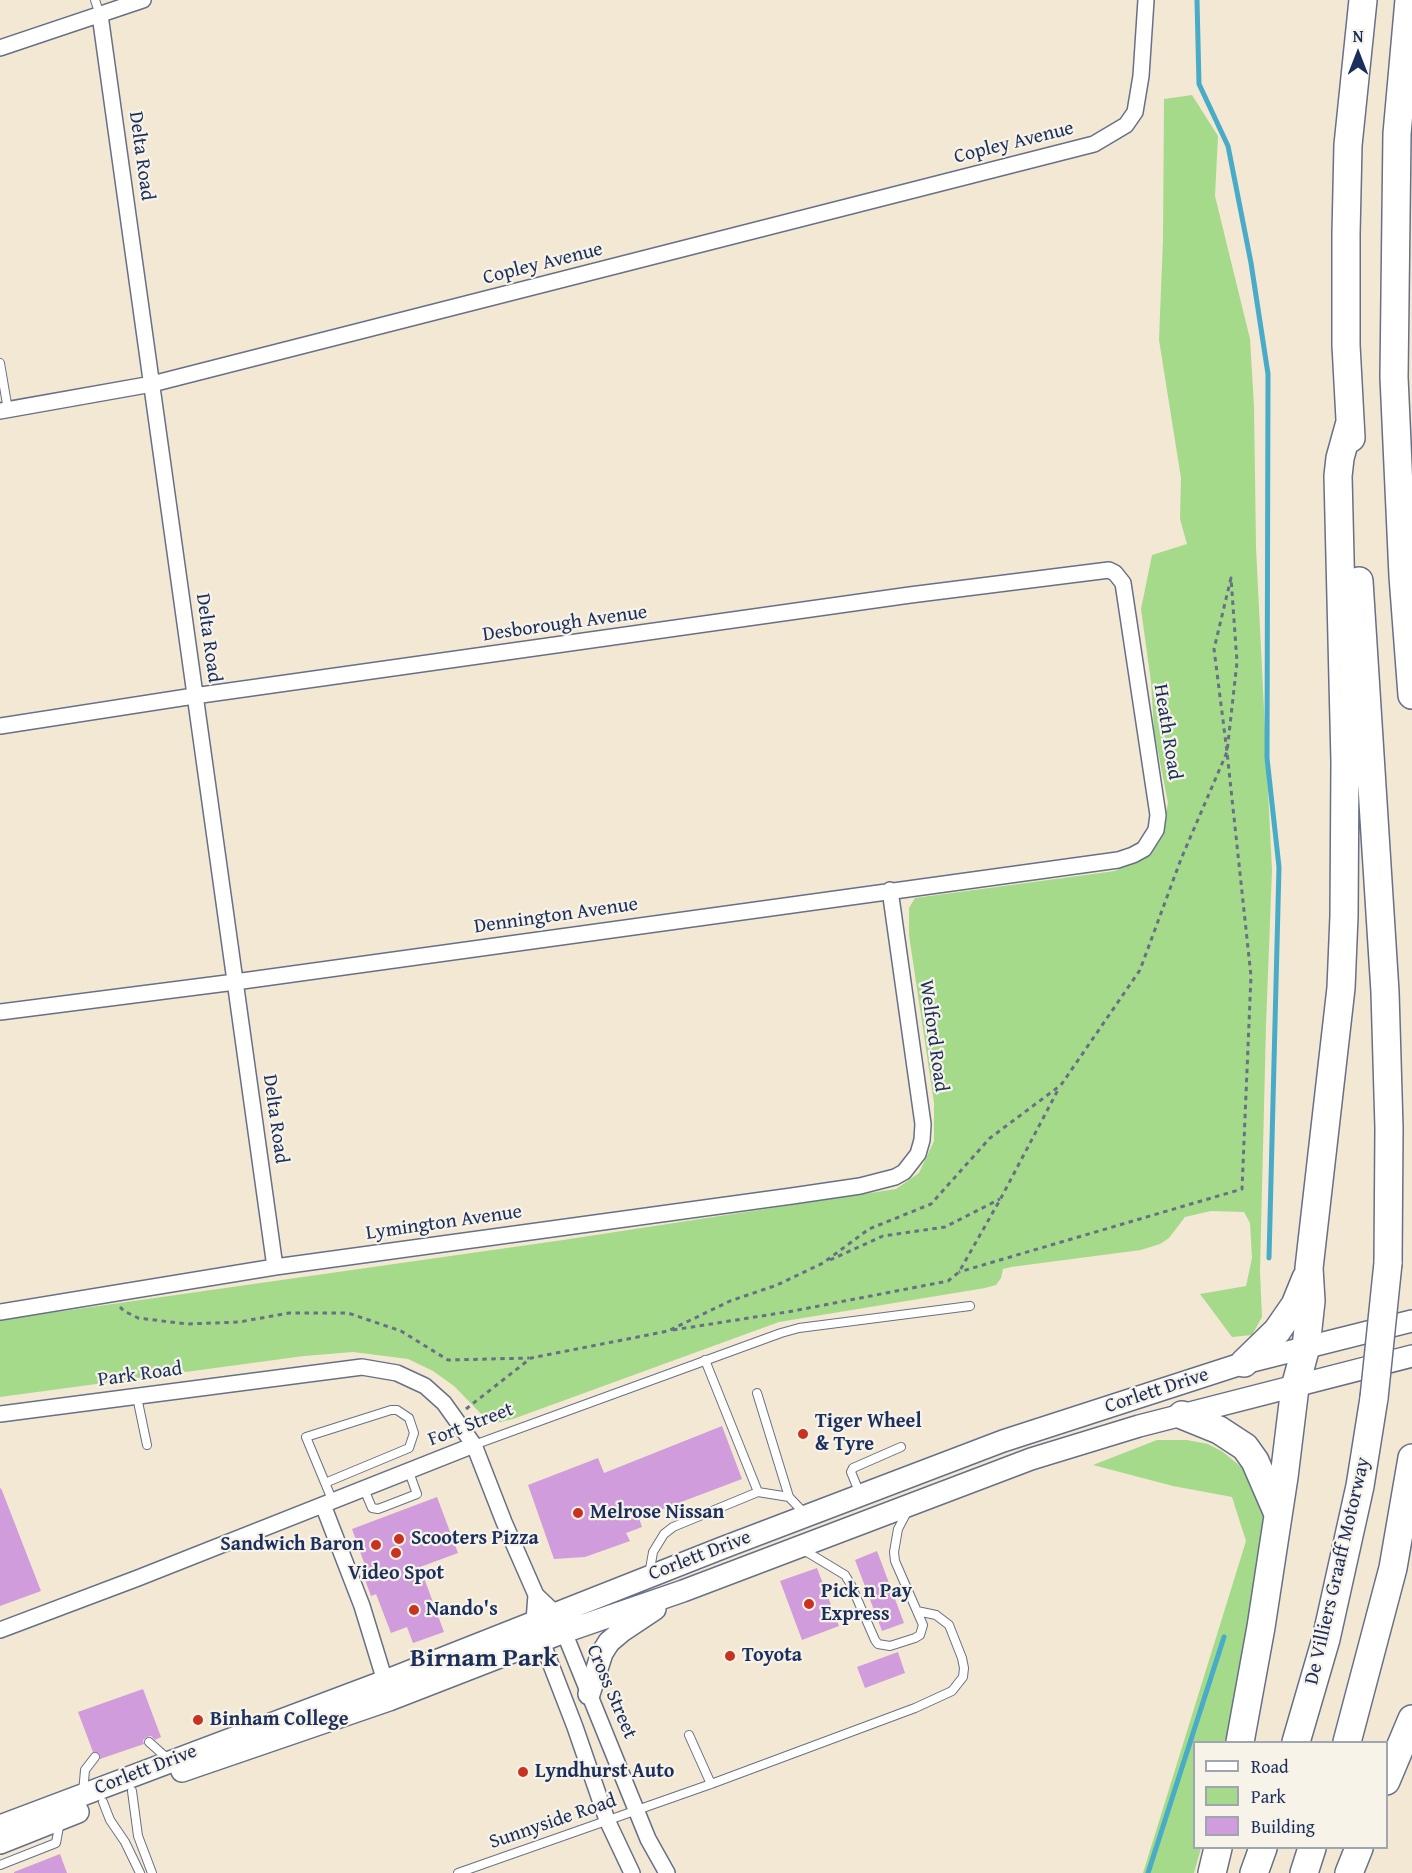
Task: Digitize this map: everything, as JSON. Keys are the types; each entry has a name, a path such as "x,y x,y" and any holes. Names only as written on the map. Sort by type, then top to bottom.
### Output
{"highway":[{"name":"De Villiers Graaff Motorway","path":"1297,1741 1326,1639 1360,1486 1374,1398 1388,1263 1389,1128 1385,992 1364,681 1346,345 1348,145 1363,0"},
{"path":"1409,0 1397,134 1394,377 1403,576 1412,695"},
{"path":"1240,1741 1261,1627 1295,1387 1306,1347 1311,1302 1309,1268 1341,988 1345,762 1338,476 1340,458 1350,422"},
{"path":"1403,576 1412,603"},
{"path":"1244,1363 1277,1331 1295,1305 1309,1268"},
{"path":"1182,1415 1218,1430 1245,1448 1255,1461 1278,1515"},
{"path":"1348,1741 1393,1568 1412,1458"},
{"path":"1388,1776 1412,1719"},
{"path":"1212,1873 1218,1849"},
{"path":"1254,1873 1263,1849"},
{"path":"1304,1873 1312,1849"},
{"path":"1349,1873 1359,1849"}],"main road":[{"name":"Corlett Drive","path":"0,1826 93,1798 132,1791 178,1772 389,1700 542,1641 559,1623 649,1576 1003,1441 1244,1363 1412,1321"},
{"name":"Corlett Drive","path":"0,1843 60,1819 93,1798 170,1761 534,1621 559,1623 683,1591 912,1503 1083,1442 1412,1356"},
{"path":"589,1694 602,1653 609,1642 683,1591"}],"street":[{"path":"0,48 97,7 143,0"},
{"name":"Copley Avenue","path":"4,411 152,384 1094,144 1126,125 1134,111 1140,86 1146,0"},
{"name":"Delta Road","path":"97,7 275,1267"},
{"name":"Desborough Avenue","path":"0,726 194,696 1100,570 1115,573 1123,583 1125,591"},
{"name":"Heath Road","path":"1118,860 1144,849 1156,830 1158,815 1125,591"},
{"name":"Dennington Avenue","path":"0,1012 235,982 1118,860"},
{"name":"Welford Road","path":"890,891 923,1124 918,1154 904,1172 895,1177"},
{"name":"Lymington Avenue","path":"0,1312 275,1267 860,1186 895,1177"},
{"name":"Cross Street","path":"286,1376 362,1367 397,1373 425,1386 444,1403 456,1418 474,1445 536,1595 559,1623 651,1846 667,1873"},
{"name":"Park Road","path":"0,1414 286,1376"},
{"name":"Fort Street","path":"0,1630 328,1504 474,1445"},
{"path":"328,1504 385,1680"},
{"name":"Cross Street","path":"536,1595 534,1621 607,1820 632,1873"}],"lane":[{"path":"0,363 4,411"},
{"name":"Fort Street","path":"474,1445 799,1328 970,1306"},
{"path":"705,1360 758,1492"},
{"path":"757,1393 789,1497 806,1516"},
{"path":"137,1396 147,1445"},
{"path":"325,1482 409,1448 414,1433 409,1418 397,1410 391,1410 306,1437 325,1482 328,1504"},
{"path":"861,1495 851,1472 853,1468 901,1447"},
{"path":"364,1489 372,1508 378,1509 386,1506 417,1494 409,1472"},
{"path":"649,1576 653,1552 664,1534 673,1527 758,1492 789,1497"},
{"path":"797,1546 845,1575 878,1644 890,1646 920,1635 923,1625 895,1561 894,1552 898,1529 912,1503"},
{"name":"Sunnyside Road","path":"458,1873 711,1784 952,1691 963,1677 962,1658 949,1625 936,1615 917,1611"},
{"path":"689,1735 711,1784"},
{"path":"149,1742 170,1761"},
{"path":"95,1757 85,1770 93,1798 125,1842 140,1873"},
{"path":"132,1791 138,1836 153,1873"},
{"path":"0,1865 57,1844 60,1819"}],"path":[{"path":"108,1294 124,1311 138,1318 188,1324 239,1322 289,1313 348,1313 401,1331 448,1360 531,1358 948,1281 959,1272 1002,1198 1061,1085 1140,970 1182,859 1227,752 1237,662 1230,578 1214,649 1227,752 1251,976 1242,1189 959,1272"},
{"path":"823,1263 869,1229 931,1204 990,1138 1061,1085"},
{"path":"668,1331 730,1301 777,1285 883,1236 945,1227 1002,1198"},
{"path":"456,1418 531,1358"}],"green space":[{"path":"1192,95 1218,136 1215,196 1250,339 1254,406 1256,547 1272,870 1260,1272 1262,1317 1252,1335 1232,1337 1200,1294 1246,1286 1252,1258 1250,1223 1244,1212 1211,1211 1185,1217 1169,1238 1160,1244 1141,1250 1011,1267 1003,1269 996,1285 985,1288 779,1322 513,1419 496,1423 486,1419 454,1386 433,1371 408,1359 353,1352 304,1356 0,1397 0,1320 563,1240 896,1189 919,1173 934,1141 934,1103 909,935 909,908 915,898 1115,871 1148,854 1162,830 1168,803 1154,731 1151,682 1141,609 1152,555 1187,544 1180,519 1181,478 1159,340 1163,239 1164,99"},
{"path":"1157,1440 1187,1440 1208,1444 1223,1452 1240,1466 1257,1486 1264,1506 1257,1576 1243,1666 1225,1741 1193,1741 1193,1849 1201,1849 1194,1873 1143,1873 1246,1541 1232,1497 1173,1486 1093,1465"}],"building":[{"path":"722,1426 742,1479 639,1518 642,1527 626,1533 630,1541 585,1557 554,1559 528,1485 598,1458 604,1473"},
{"path":"0,1489 41,1591 0,1606"},
{"path":"437,1497 458,1553 420,1567 444,1632 413,1643 407,1627 391,1633 376,1594 371,1596 362,1572 367,1571 352,1529"},
{"path":"877,1551 904,1623 882,1631 855,1560"},
{"name":"Pick n Pay Express","path":"817,1568 839,1626 802,1640 780,1581"},
{"path":"898,1652 905,1673 865,1688 857,1667"},
{"path":"143,1689 161,1737 155,1740 151,1736 147,1737 143,1740 144,1744 100,1759 99,1753 93,1752 78,1712"},
{"path":"60,1854 67,1873 14,1873 14,1872"}],"waterway":[{"path":"1197,0 1199,84 1228,146 1251,263 1268,374 1267,758 1279,867 1269,1258"},
{"path":"1148,1873 1224,1637"}],"place":[{"name":"Tiger Wheel & Tyre","path":"803,1434"},
{"name":"Melrose Nissan","path":"578,1513"},
{"name":"Scooters Pizza","path":"399,1539"},
{"name":"Sandwich Baron","path":"376,1545"},
{"name":"Video Spot","path":"396,1553"},
{"name":"Pick n Pay Express","path":"809,1604"},
{"name":"Nando's","path":"414,1610"},
{"name":"Toyota","path":"730,1656"},
{"name":"Binham College","path":"198,1720"},
{"name":"Lyndhurst Auto","path":"523,1772"}],"district":[{"name":"Birnam Park","path":"484,1659"}]}
